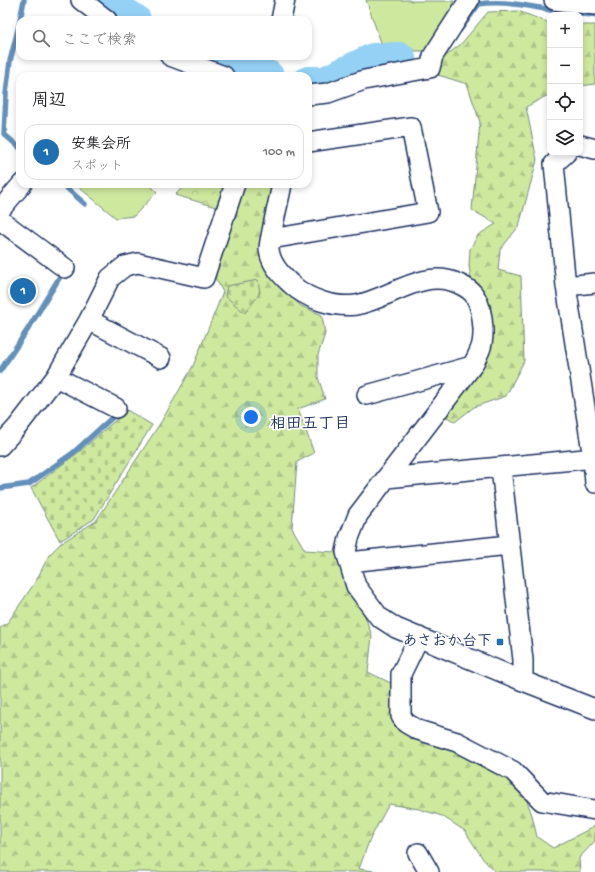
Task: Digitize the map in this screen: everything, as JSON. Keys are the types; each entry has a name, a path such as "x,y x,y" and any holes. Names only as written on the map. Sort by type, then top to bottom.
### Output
{"street":[{"path":"82,0 102,16"},
{"path":"282,16 285,0"},
{"path":"312,95 328,93 364,80 430,68 433,56 469,0"},
{"path":"554,0 595,5"},
{"path":"181,60 213,72"},
{"path":"271,239 428,212 411,127 312,141"},
{"path":"583,145 595,149"},
{"path":"563,156 554,164 566,286 594,458 595,483"},
{"path":"0,210 19,188"},
{"path":"0,446 18,426 56,377 89,320 110,278 125,266 138,263 204,278 234,188"},
{"path":"281,188 269,250 276,268 295,288 315,299 327,303 355,305 430,279 442,279 453,281 465,287 476,297 482,315 483,333 481,349 472,366 358,515 349,538 346,552 356,586 379,617 396,628 523,681 595,709"},
{"path":"0,220 65,268"},
{"path":"566,286 595,283"},
{"path":"89,320 161,358"},
{"path":"367,395 472,366"},
{"path":"56,377 116,408"},
{"path":"386,478 594,458"},
{"path":"501,468 523,681"},
{"path":"349,562 509,545"},
{"path":"419,637 401,674 401,716 406,723 418,730 457,742 513,771 542,801 595,810"},
{"path":"418,853 430,872"}],"green space":[{"path":"366,0 454,1 446,25 425,51 384,51"},
{"path":"518,11 547,22 547,96 526,107 537,160 519,226 500,250 498,270 521,276 524,361 506,396 474,407 455,422 442,414 467,384 485,301 471,279 469,266 470,249 478,235 496,224 472,210 480,122 467,84 438,75 438,62 461,44 488,12"},
{"path":"583,25 595,25 595,84 583,86"},
{"path":"80,188 153,188 157,192 134,216 116,218"},
{"path":"182,188 224,188 216,207 175,195"},
{"path":"239,188 274,188 266,267 278,285 301,306 322,315 325,334 318,355 318,377 325,399 298,409 314,453 297,462 292,528 305,550 335,552 352,594 365,616 372,636 368,672 395,685 400,722 452,746 503,774 523,790 532,815 537,837 553,848 595,826 595,841 579,858 580,872 495,872 483,859 465,831 442,816 419,809 389,804 369,841 359,869 381,872 0,872 0,628 8,622 36,581 49,555 61,543 96,521 161,422 193,366 223,292 212,272"},
{"path":"258,280 260,293 245,313 225,296 227,286"},
{"path":"127,410 152,425 94,519 60,541 31,488 80,451"}],"waterway":[{"path":"21,16 24,0"},
{"path":"104,0 129,16"},
{"path":"460,30 479,4 510,3 565,13 595,15"},
{"path":"16,38 10,61 6,94 4,134 16,144"},
{"path":"312,82 325,82 373,59 400,58"},
{"path":"216,60 255,72"},
{"path":"67,188 85,204"},
{"path":"0,371 64,270"},
{"path":"0,488 29,484 73,453 116,414"}],"place":[{"name":"安集会所","path":"23,291"},
{"name":"あさおか台下","path":"500,642"}],"district":[{"name":"相田五丁目","path":"310,425"}]}
